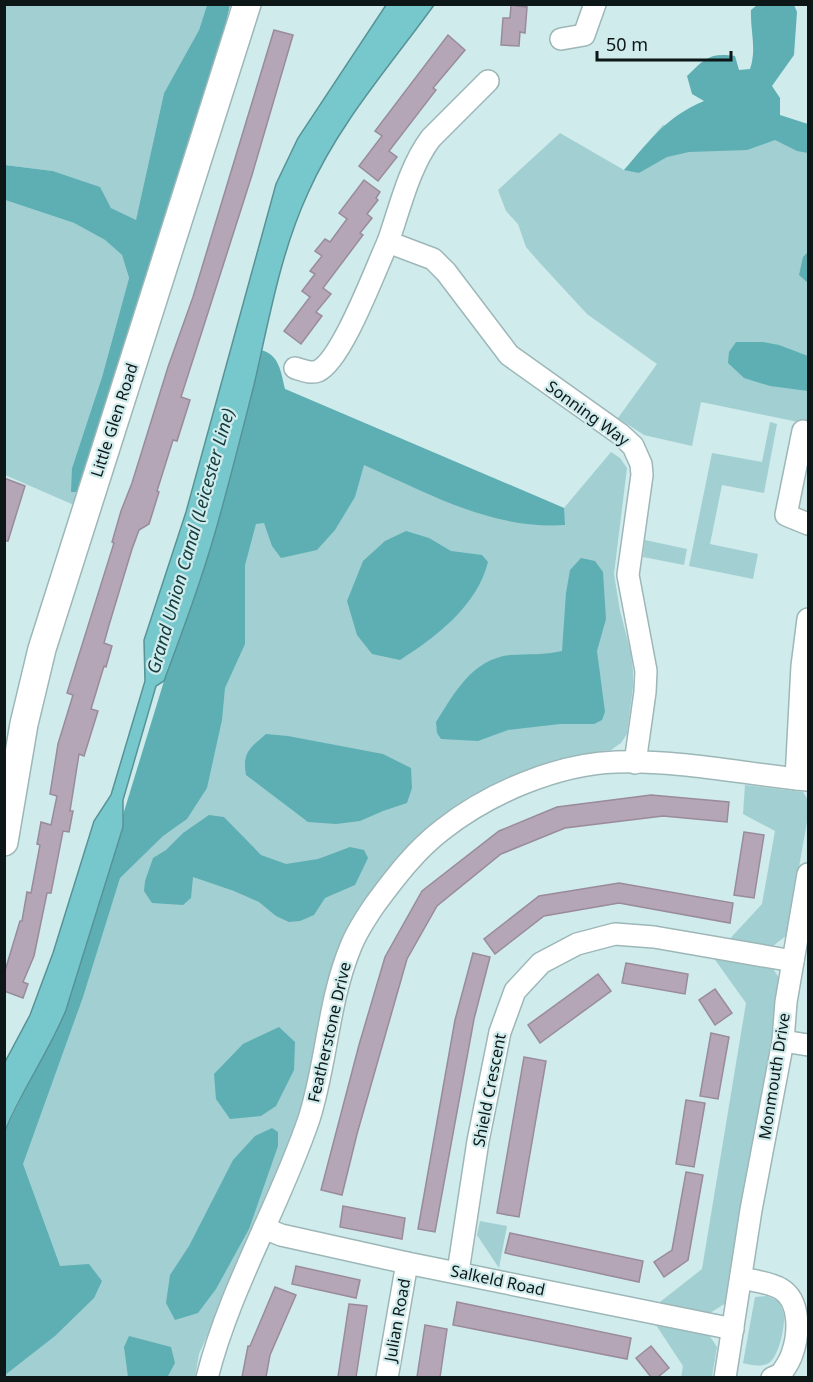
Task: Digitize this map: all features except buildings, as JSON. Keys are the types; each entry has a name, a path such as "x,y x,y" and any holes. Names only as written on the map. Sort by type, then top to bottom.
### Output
{"main road":[{"name":"Little Glen Road","path":"4,842 24,724 42,649 247,4"}],"street":[{"path":"561,39 584,35 596,4"},
{"path":"295,368 312,373 318,371 328,364 341,347 388,242 423,149 431,138 488,81"},
{"name":"Sonning Way","path":"388,242 433,259 509,355 620,434 633,446 638,456 642,475 628,576 646,671 635,762"},
{"path":"803,431 786,515 808,524"},
{"path":"802,780 802,666 808,619"},
{"name":"Featherstone Drive","path":"207,1377 219,1335 237,1289 309,1117 341,972 348,952 370,912 397,874 443,829 499,795 561,770 596,764 660,763 802,780"},
{"name":"Monmouth Drive","path":"727,1377 751,1210 783,1041 786,1002 808,874"},
{"name":"Shield Crescent","path":"458,1272 478,1141 500,1032 515,991 541,963 577,944 615,934 654,937 793,961"},
{"path":"783,1041 808,1045"},
{"name":"Salkeld Road","path":"264,1228 281,1235 407,1263 733,1329"},
{"name":"Julian Road","path":"387,1377 407,1263"},
{"path":"741,1278 783,1290 793,1304 797,1322 792,1354 782,1374 772,1377"}],"shaded area":[{"path":"5,5 207,5 199,30 164,93 136,221 111,208 99,187 53,171 5,165"},
{"path":"207,5 230,5 218,58 80,492 71,492 72,468 102,377 129,278 122,255 105,240 74,223 5,200 5,165 53,171 100,187 111,208 136,220 164,93 199,30"},
{"path":"757,5 794,5 797,12 794,55 772,86 780,98 780,115 808,124 808,153 797,151 775,140 747,150 689,152 667,157 639,173 624,170 669,122 704,101 692,94 687,76 703,61 719,55 735,56 739,70 750,69 753,47 751,10"},
{"path":"663,125 808,130 808,424 701,402 692,446 644,435 618,418 657,364 587,314 526,247 518,224 506,211 498,190 560,133 624,170"},
{"path":"5,200 74,223 105,240 122,255 129,278 102,377 72,468 80,492 74,505 5,475"},
{"path":"808,252 808,283 799,275 803,257"},
{"path":"736,342 763,342 779,345 808,356 808,391 770,386 744,378 728,363 729,352"},
{"path":"261,350 272,355 280,370 285,389 564,508 565,525 538,525 486,516 436,498 364,465 355,497 335,530 317,550 281,558 272,546 264,523 256,524 245,565 245,644 225,688 222,720 207,788 187,819 163,836 120,878 83,997 23,1164 60,1266 89,1264 102,1281 94,1298 55,1336 5,1375 5,1131 66,1010 123,827 122,818 164,681 217,527"},
{"path":"285,389 564,508 611,452 620,458 627,468 614,574 633,671 627,734 621,743 611,750 523,771 434,825 366,901 302,1112 279,1172 199,1354 195,1377 5,1378 5,1131 66,1010 217,527 236,453"},
{"path":"770,422 777,424 764,493 722,485 710,544 758,554 753,579 689,566 712,453 762,462"},
{"path":"406,531 429,538 451,551 482,555 488,562 483,578 465,606 441,630 400,660 372,654 357,635 347,601 363,561 385,541"},
{"path":"645,540 687,549 684,565 643,557"},
{"path":"581,558 595,561 603,572 606,619 597,651 605,712 602,720 594,724 560,724 508,730 478,741 441,739 437,733 436,722 466,679 485,663 510,655 562,651 570,570"},
{"path":"266,734 383,754 411,768 412,788 407,803 360,821 336,824 308,822 246,775 245,761 248,751"},
{"path":"745,785 803,792 808,800 808,816 787,935 773,946 770,964 781,981 726,1303 710,1313 707,1332 717,1347 712,1377 681,1377 683,1366 656,1325 660,1302 702,1269 746,1003 713,957 762,904 775,831 743,814"},
{"path":"209,815 224,817 261,855 286,864 318,859 350,847 364,850 368,858 355,885 325,898 314,915 300,921 289,922 276,916 259,902 193,877 191,898 183,905 152,903 144,891 153,858"},
{"path":"279,1027 295,1042 294,1070 276,1106 261,1116 230,1119 216,1099 214,1074 243,1044"},
{"path":"272,1128 278,1132 278,1146 249,1229 216,1289 198,1313 175,1320 166,1303 170,1275 189,1246 233,1160 255,1136"},
{"path":"480,1221 507,1226 499,1268 477,1235"},
{"path":"767,1296 779,1301 784,1315 778,1349 767,1364 758,1366 743,1363 755,1297"},
{"path":"129,1336 171,1347 175,1363 168,1376 128,1377 124,1347"}],"water":[{"name":"Grand Union Canal (Leicester Line)","path":"386,5 434,5 350,119 321,167 298,216 276,288 254,385 217,526 199,585 164,681 156,686 123,800 123,827 66,1010 5,1131 5,1062 30,1015 53,953 94,821 111,795 145,681 144,640 186,512 276,184 298,138"}]}
